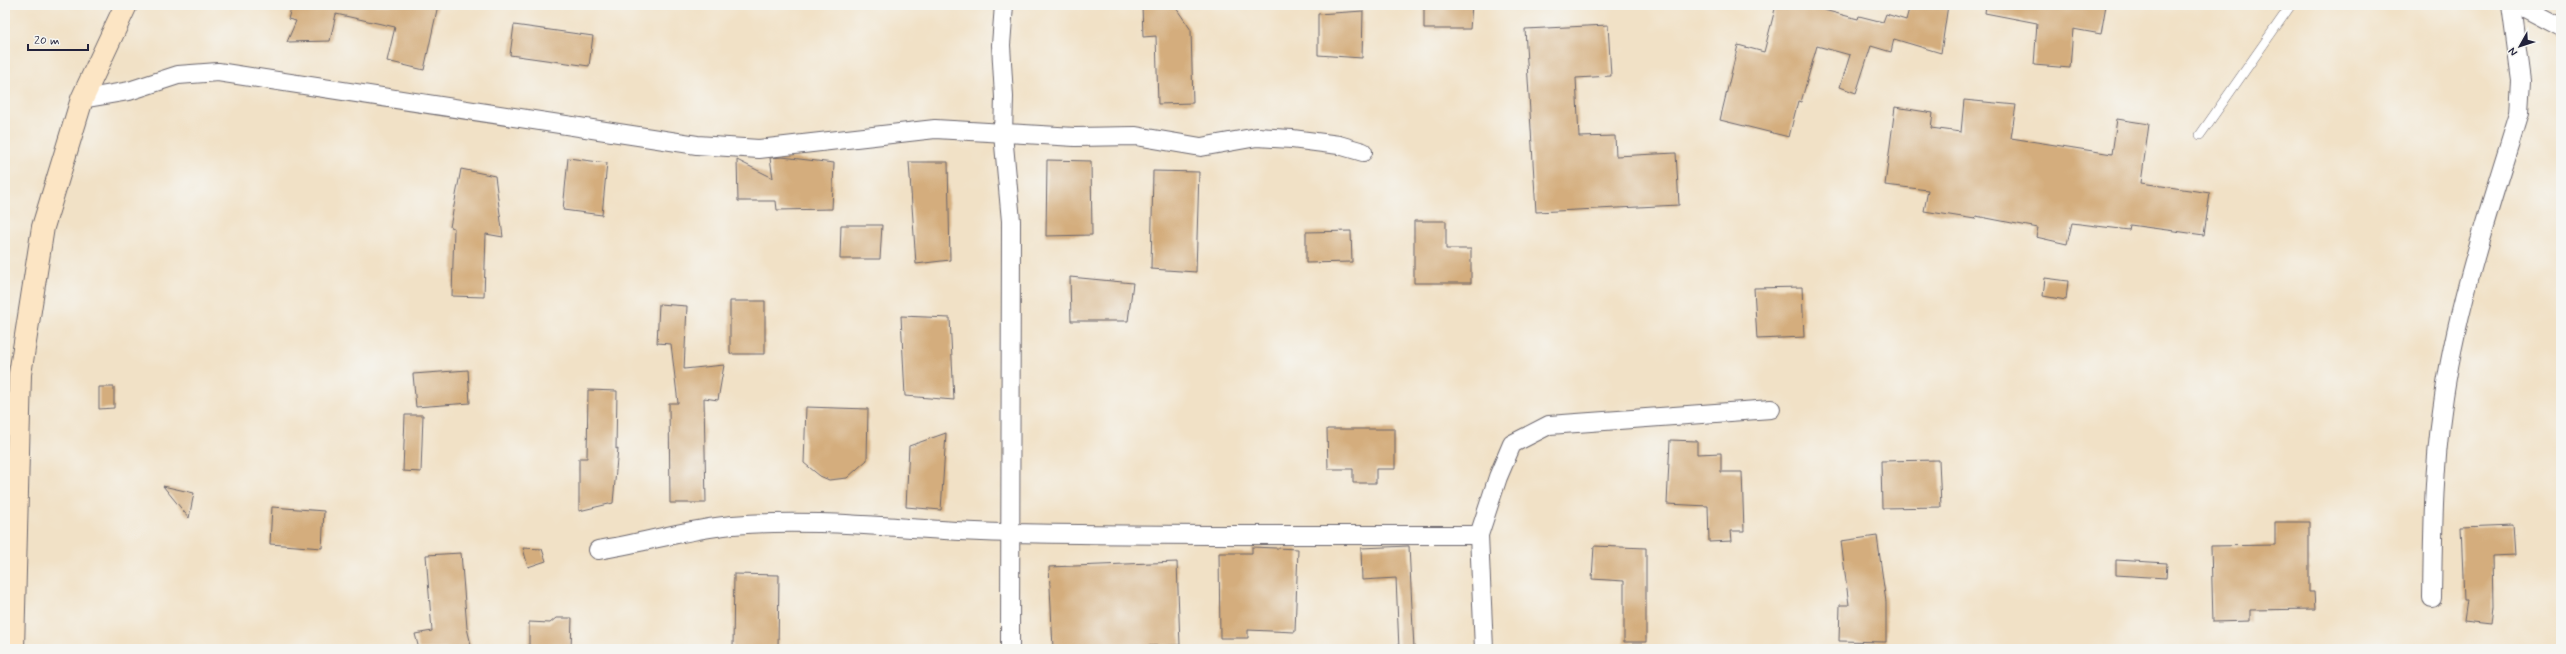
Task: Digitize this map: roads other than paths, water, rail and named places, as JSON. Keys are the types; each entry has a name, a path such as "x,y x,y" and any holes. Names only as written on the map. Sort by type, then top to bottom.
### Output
{"main road":[{"path":"13,649 11,491 20,374 43,227 82,99 126,5"}],"street":[{"path":"1004,5 1001,45 1004,97 1003,134 1011,221 1010,649"},
{"path":"2432,598 2434,483 2442,410 2459,320 2519,113 2521,81 2511,5"},
{"path":"2519,5 2561,27"},
{"path":"82,99 129,91 178,75 218,72 697,145 759,149 935,129 1003,134 1136,136 1201,147 1257,137 1292,139 1339,146 1363,152"},
{"path":"1484,649 1479,535 1498,477 1512,444 1549,425 1771,409"},
{"path":"598,550 625,546 682,531 735,524 810,524 1011,533 1479,535"}],"lane":[{"path":"2200,135 2291,5"}]}
